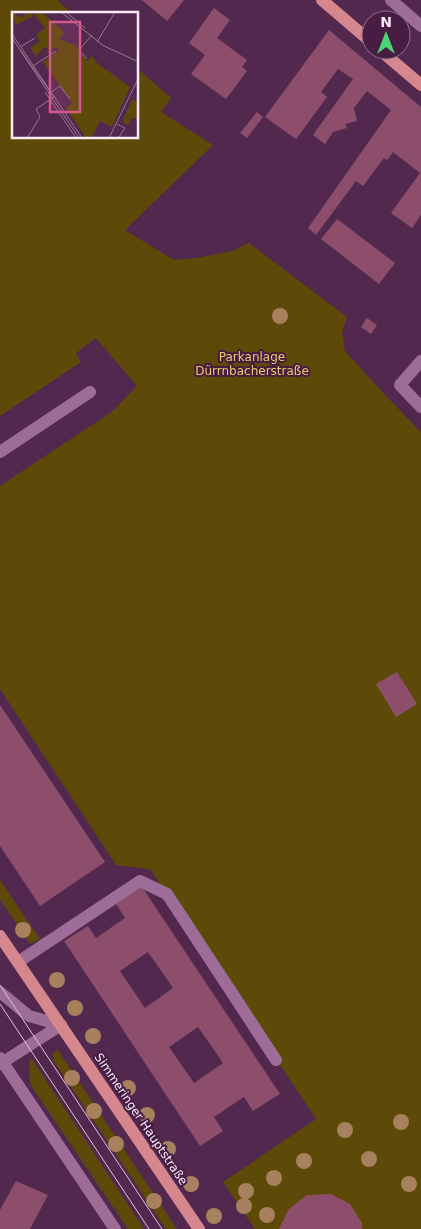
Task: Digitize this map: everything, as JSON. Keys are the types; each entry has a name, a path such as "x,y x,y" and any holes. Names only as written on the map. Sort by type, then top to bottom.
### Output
{"main road":[{"path":"322,0 361,33"},
{"path":"392,60 421,85"},
{"name":"Simmeringer Hauptstraße","path":"0,936 199,1229"}],"street":[{"path":"391,0 421,26"},
{"path":"421,361 400,385 421,407"},
{"path":"0,452 90,392"},
{"path":"18,962 140,881 167,894 276,1060"},
{"path":"0,992 29,1016 60,1025"},
{"path":"60,1025 1,1062 115,1229"}],"green space":[{"name":"Parkanlage Dürrnbacherstraße","path":"0,0 57,0 71,12 12,12 12,139 139,139 139,70 171,98 161,112 213,145 125,230 174,260 197,258 232,251 249,243 347,317 342,333 345,351 421,432 421,1229 255,1229 223,1182 316,1119 150,869 116,865 0,689 0,486 113,411 137,386 96,338 76,353 81,362 0,416"},
{"path":"0,880 40,939 30,944 0,899"},
{"path":"58,1050 177,1229 166,1229 53,1060 52,1054"},
{"path":"30,1059 32,1059 144,1229 128,1229 32,1087 29,1077"}],"building":[{"path":"142,0 184,0 167,21"},
{"path":"214,8 230,20 217,38 247,60 242,67 247,71 226,99 191,74 205,55 189,43"},
{"path":"329,30 361,57 361,60 365,60 421,107 421,215 412,228 391,213 420,173 393,152 387,160 384,158 363,186 356,181 316,235 308,228 391,110 367,91 354,108 357,121 345,124 347,128 333,132 325,144 313,135 353,79 338,69 321,92 327,97 296,139 265,117"},
{"path":"257,112 263,117 247,138 240,133"},
{"path":"337,219 395,263 379,284 321,239"},
{"path":"367,318 377,325 371,334 361,327"},
{"path":"397,672 417,704 396,717 376,684"},
{"path":"0,705 105,862 40,906 0,846"},
{"path":"142,887 280,1094 253,1111 244,1097 214,1117 223,1131 200,1146 64,941 88,926 96,938 125,918 116,904","holes":["148,952 173,988 145,1008 120,971","198,1027 223,1063 194,1083 169,1047"]},
{"path":"16,1181 48,1195 30,1229 0,1229 0,1210"},
{"path":"331,1194 350,1204 362,1223 362,1229 279,1229 289,1209 307,1195"}],"tram line":[{"path":"0,985 162,1229"},
{"path":"0,1004 149,1229"}]}
